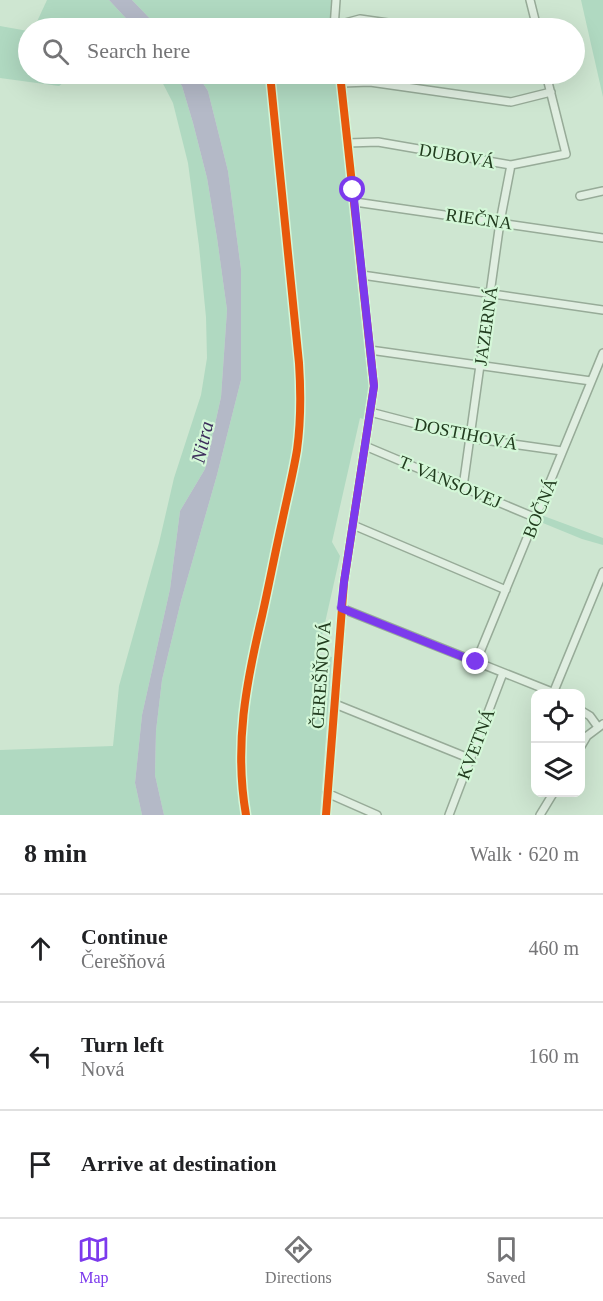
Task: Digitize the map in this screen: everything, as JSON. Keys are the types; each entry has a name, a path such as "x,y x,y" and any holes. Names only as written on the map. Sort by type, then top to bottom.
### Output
{"street":[{"path":"335,18 336,0"},
{"path":"530,0 534,18"},
{"name":"ČEREŠŇOVÁ","path":"326,815 341,608 374,386 342,84"},
{"path":"384,84 511,102 550,92 548,84"},
{"name":"DUBOVÁ","path":"348,143 378,142 511,165 566,154 550,92"},
{"name":"JAZERNÁ","path":"463,487 500,222 511,165"},
{"path":"580,196 603,191"},
{"name":"RIEČNA","path":"355,202 603,238"},
{"path":"362,275 603,310"},
{"path":"370,350 591,381"},
{"name":"BOČNÁ","path":"476,662 603,353"},
{"name":"DOSTIHOVÁ","path":"370,412 470,438 562,451"},
{"name":"T. VANSOVEJ","path":"365,446 536,518"},
{"path":"353,525 506,590"},
{"path":"557,689 603,572"},
{"path":"341,608 548,689"},
{"name":"KVETNÁ","path":"449,815 503,672"},
{"path":"334,704 471,759"},
{"path":"583,743 587,736 601,725 585,714"},
{"path":"327,793 377,815"},
{"path":"540,815 551,797"}],"green space":[{"path":"47,0 109,0 126,18 39,18"},
{"path":"132,0 331,0 330,18 149,18"},
{"path":"581,0 603,0 603,97"},
{"path":"0,26 18,29 18,80 0,78"},
{"path":"163,84 180,84 193,123 207,178 227,310 221,397 205,469 180,511 170,589 142,715 135,783 142,815 0,815 0,750 113,746 119,686 159,543 174,478 201,395 207,358 206,317 188,163 173,103"},
{"path":"203,84 336,84 370,393 367,420 360,418 332,542 340,556 318,654 332,657 320,815 164,815 155,775 156,731 162,680 241,380 241,269 228,171 208,91"},
{"path":"541,515 603,538 603,545 538,521"}],"shaded area":[{"path":"109,0 132,0 149,18 126,18"},
{"path":"180,84 203,84 208,91 228,171 241,269 241,380 162,680 156,731 155,775 164,815 142,815 135,783 142,715 170,589 180,511 205,469 221,397 227,310 207,178"}],"cycle path":[{"path":"246,815 241,764 247,690 294,468 300,418 299,363 271,84"},
{"path":"326,815 344,582 374,386 341,84"}],"route":[{"path":"353,190 374,386 341,608 476,662"}],"water label":[{"name":"Nitra","path":"202,442"}]}
